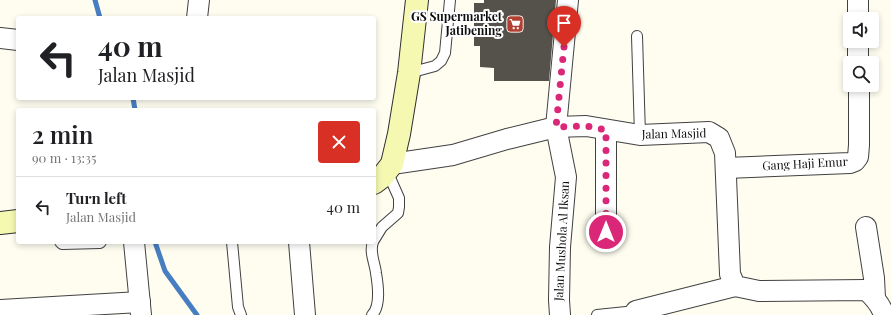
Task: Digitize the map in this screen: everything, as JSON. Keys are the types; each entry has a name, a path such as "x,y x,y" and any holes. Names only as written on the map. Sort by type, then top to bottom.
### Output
{"main road":[{"path":"384,172 399,134 409,73 418,0"},
{"path":"0,223 16,221"}],"street":[{"path":"197,16 199,0"},
{"name":"Jalan Mushola Al Iksan","path":"560,315 560,247 566,177 556,127 568,0"},
{"path":"858,0 858,12"},
{"path":"0,38 16,40"},
{"name":"Gang Haji Emur","path":"726,168 850,163 855,161 858,157 859,145 858,92"},
{"name":"Jalan Masjid","path":"384,172 556,127 586,126 640,135 709,132 719,138 725,153 730,274 735,286"},
{"path":"606,130 606,232"},
{"path":"866,228 874,278 883,308"},
{"path":"0,310 140,308 134,244"},
{"path":"299,244 305,315"},
{"path":"637,313 735,286 759,291 866,290 883,308"}],"lane":[{"path":"409,73 435,66 441,61 445,53 450,0"},
{"path":"637,36 640,135"},
{"path":"376,238 382,228 398,213 399,207 399,198 384,172"},
{"path":"232,244 238,307 241,315"},
{"path":"372,315 378,304 376,273 372,254 374,244"},
{"path":"597,315 637,313"}],"building":[{"name":"GS Supermarket Jatibening","path":"484,0 556,0 549,81 494,81 494,68 480,67 480,46 474,46 474,3 484,3"}],"waterway":[{"path":"95,0 99,16"},
{"path":"133,100 135,108"},
{"path":"156,244 165,271 197,315"}],"place":[{"name":"GS Supermarket Jatibening","path":"515,24"}],"route":[{"path":"564,47 556,127 586,126 606,130 606,232"}]}
